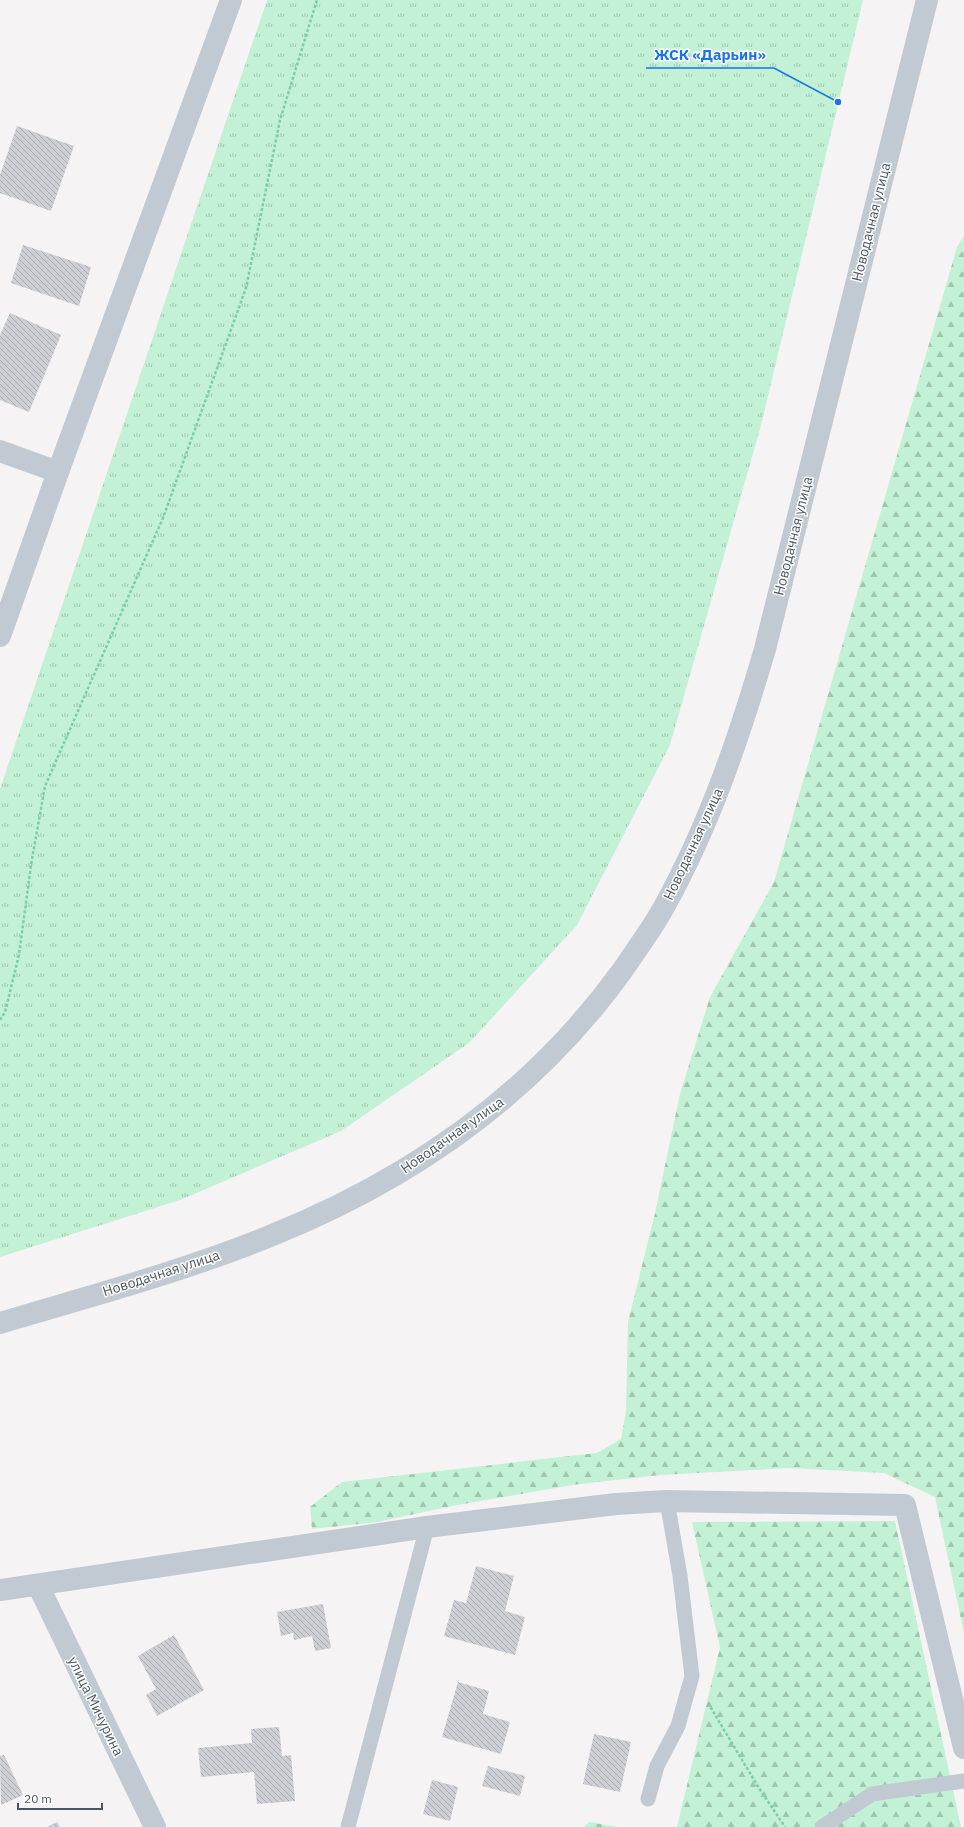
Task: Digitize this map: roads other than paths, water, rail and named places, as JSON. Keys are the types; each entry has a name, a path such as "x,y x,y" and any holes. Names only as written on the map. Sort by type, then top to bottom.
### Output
{"street":[{"path":"0,636 58,472 231,0"},
{"name":"Новодачная улица","path":"0,1323 153,1277 270,1236 334,1207 390,1178 424,1158 476,1122 519,1086 564,1042 598,1003 634,953 663,908 693,849 719,789 743,723 766,641 927,0"},
{"path":"0,451 58,472"},
{"path":"0,1590 427,1527 616,1504 667,1501 905,1505 964,1748"},
{"name":"улица Мичурина","path":"38,1584 155,1827"}],"lane":[{"path":"648,1799 657,1766 678,1726 692,1676 680,1576 667,1501"},
{"path":"348,1827 427,1527"},
{"path":"822,1827 872,1794 964,1781"}],"place":[{"name":"ЖСК «Дарьин»","path":"838,102"}]}
